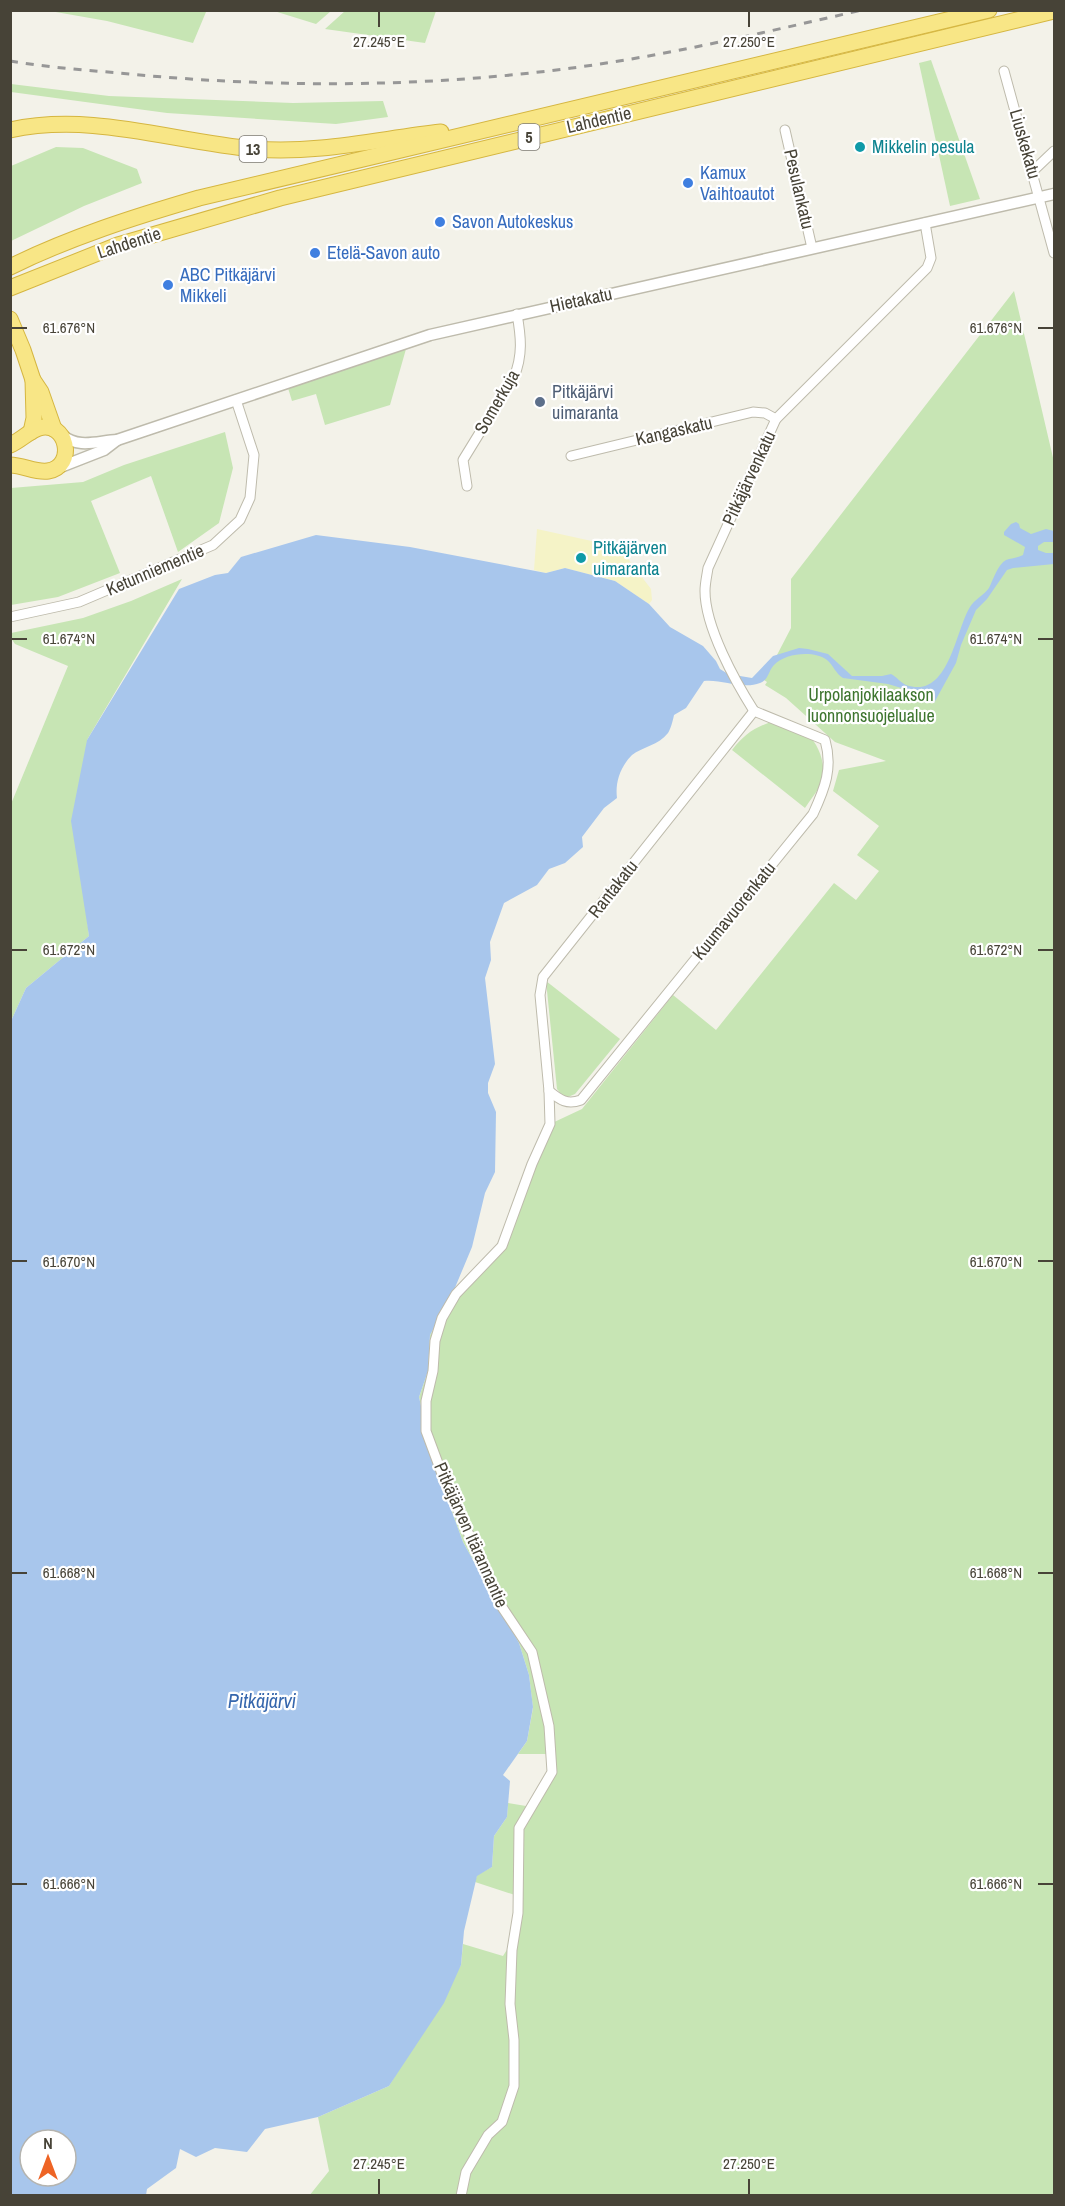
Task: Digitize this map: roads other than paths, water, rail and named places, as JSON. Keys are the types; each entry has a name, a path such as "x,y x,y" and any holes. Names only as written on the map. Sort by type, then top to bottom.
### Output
{"highway":[{"name":"Lahdentie","path":"10,267 89,232 199,198 989,10"},
{"name":"Lahdentie","path":"10,288 118,245 280,198 1054,11"},
{"name":"13","path":"10,130 50,124 77,123 136,130 222,146 295,150 497,126"},
{"path":"10,319 33,380 66,444 66,454 55,469 46,471 10,465"},
{"path":"33,380 34,418 22,453 25,461 38,470"},
{"path":"10,445 38,428 58,432"}],"street":[{"name":"Liuskekatu","path":"1005,70 1054,253"},
{"name":"Pesulankatu","path":"785,130 812,249"},
{"path":"1033,171 1054,151"},
{"name":"Hietakatu","path":"58,432 70,442 79,444 117,440 430,335 1054,194"},
{"name":"Pitkäjärvenkatu","path":"754,711 730,669 709,616 705,590 708,568 776,419 927,268 931,258 925,223"},
{"name":"Somerkuja","path":"466,486 463,460 514,377 519,364 522,342 517,314"},
{"name":"Ketunniementie","path":"10,617 79,602 213,545 240,520 250,498 254,454 236,400"},
{"name":"Kangaskatu","path":"571,456 753,412 765,412 776,419"},
{"name":"Hietakatu","path":"55,469 104,450 117,440"},
{"name":"Rantakatu","path":"549,1091 540,995 543,977 754,711"},
{"name":"Kuumavuorenkatu","path":"549,1091 561,1101 569,1103 581,1100 813,814 829,773 829,755 825,740 754,711"},
{"name":"Pitkäjärven Itärannantie","path":"461,2196 465,2172 488,2134 502,2122 514,2086 514,2040 510,2004 512,1950 518,1913 519,1828 552,1772 549,1726 532,1652 500,1604 443,1477 426,1431 426,1401 433,1371 435,1341 442,1318 456,1294 502,1246 532,1164 550,1124 549,1091"}],"water":[{"name":"Pitkäjärvi","path":"1016,522 1020,528 1031,534 1046,529 1054,531 1054,542 1044,542 1038,546 1038,550 1054,553 1054,564 1007,570 987,599 976,610 956,663 934,703 925,703 927,691 918,693 888,684 843,678 827,660 807,654 779,661 772,667 765,680 753,685 704,681 686,708 674,715 668,733 655,743 636,752 624,765 619,775 617,798 604,808 582,837 583,847 565,863 549,869 537,885 504,903 490,942 491,960 485,978 495,1064 488,1083 488,1093 496,1112 495,1172 485,1193 472,1247 454,1290 430,1335 428,1371 419,1397 433,1460 463,1542 519,1643 529,1675 533,1707 527,1741 503,1775 510,1781 507,1817 494,1836 492,1867 477,1876 464,1931 461,1965 444,2003 389,2086 318,2117 265,2129 247,2152 215,2148 196,2157 180,2149 176,2168 147,2189 146,2195 11,2196 11,1021 26,988 89,936 71,821 87,740 179,589 215,575 228,573 241,557 316,535 410,547 546,573 565,568 615,581 649,604 670,627 703,646 720,669 728,674 752,678 773,656 799,648 828,654 852,676 891,674 906,685 920,687 932,683 941,673 970,607 989,588 1001,565 1006,560 1023,555 1025,547 1004,535 1004,532"}],"railway":[{"path":"10,61 175,78 232,81 346,84 459,79 516,75 645,57 862,10"}],"place":[{"name":"Mikkelin pesula","path":"860,147"},
{"name":"Kamux Vaihtoautot","path":"688,183"},
{"name":"Savon Autokeskus","path":"440,222"},
{"name":"Etelä-Savon auto","path":"315,253"},
{"name":"ABC Pitkäjärvi Mikkeli","path":"168,285"},
{"name":"Pitkäjärvi uimaranta","path":"540,402"},
{"name":"Pitkäjärven uimaranta","path":"581,558"}],"park label":[{"name":"Urpolanjokilaakson luonnonsuojelualue","path":"871,705"}]}
